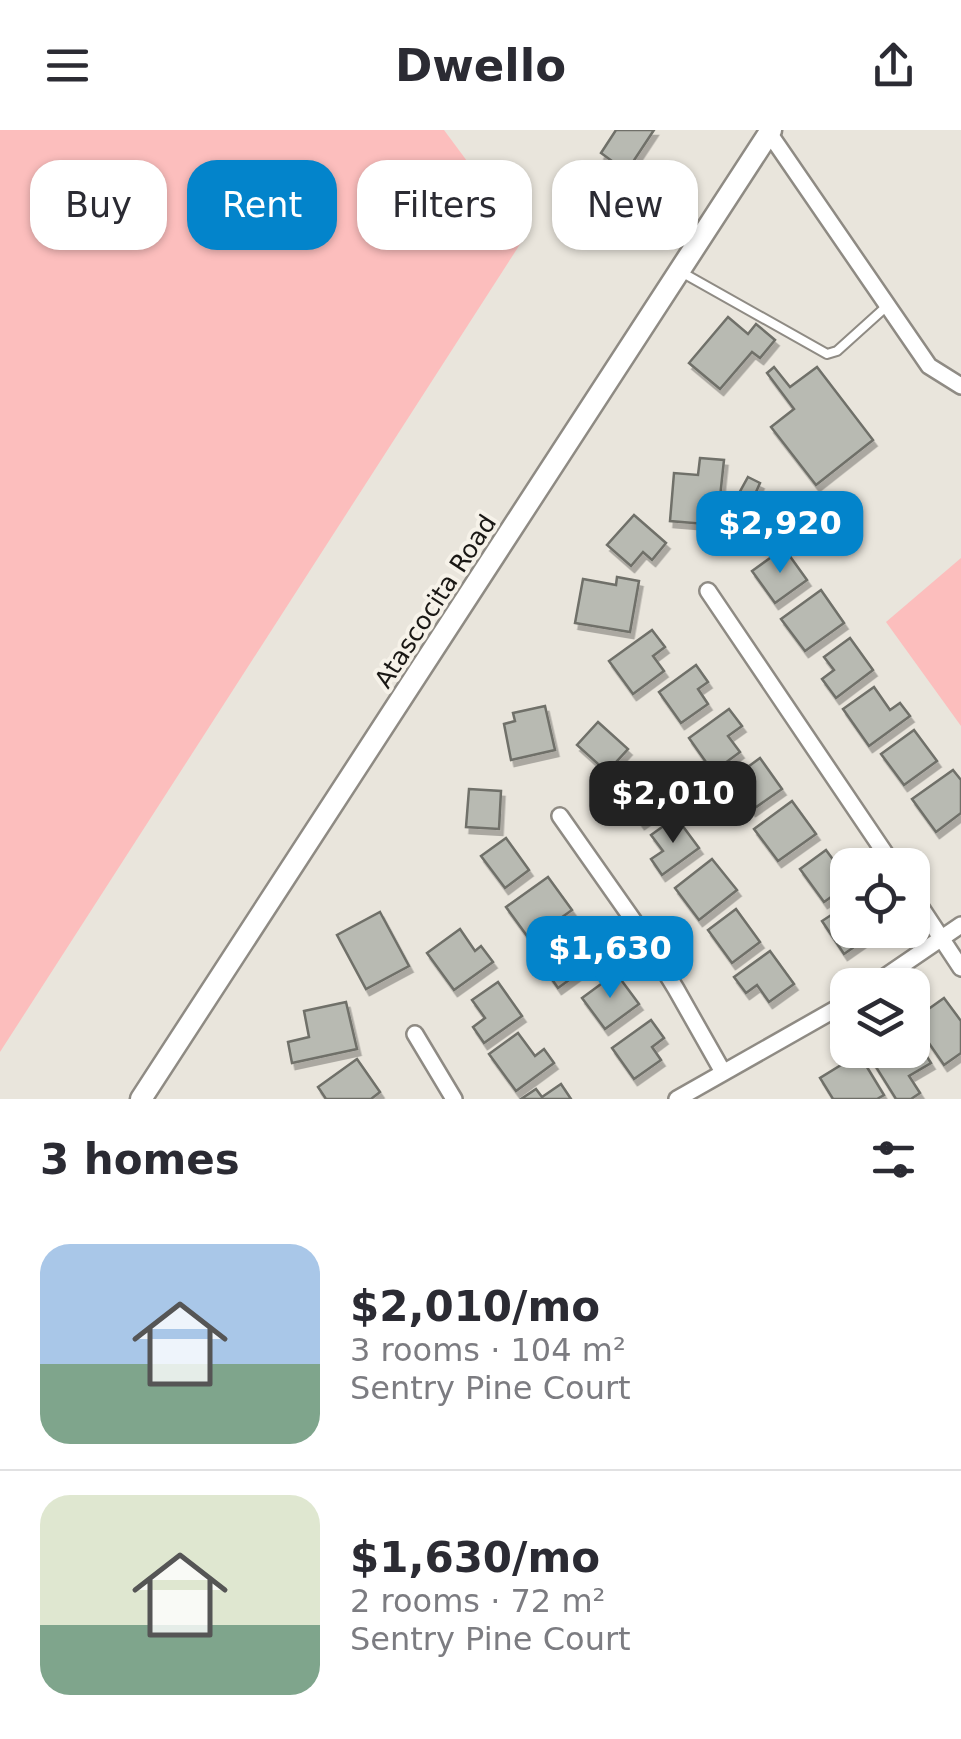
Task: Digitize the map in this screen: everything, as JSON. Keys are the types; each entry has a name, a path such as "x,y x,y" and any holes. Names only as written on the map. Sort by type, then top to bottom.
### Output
{"main road":[{"name":"Atascocita Road","path":"141,1099 769,130"}],"street":[{"path":"769,130 929,366 961,386"},
{"path":"708,591 882,848"},
{"path":"560,816 647,943 723,1072"},
{"path":"930,920 961,968"},
{"path":"898,968 961,926"},
{"path":"677,1099 830,1012"},
{"path":"415,1034 454,1099"}],"lane":[{"path":"679,271 827,354 837,351 888,305"}],"shaded area":[{"path":"0,130 444,130 466,160 357,160 357,250 516,250 0,1052"},
{"path":"961,558 961,726 886,622"}],"building":[{"path":"616,130 654,130 634,160 611,160 601,153"},
{"path":"728,317 748,334 756,324 775,340 760,358 752,352 720,389 689,363"},
{"path":"774,367 790,387 817,367 873,440 816,485 771,427 794,409 767,373"},
{"path":"700,458 724,460 717,525 670,521 674,473 698,475"},
{"path":"748,477 760,483 756,492 783,507 762,546 722,524"},
{"path":"634,515 666,543 652,560 643,552 631,566 607,545"},
{"path":"784,548 807,580 775,603 752,571"},
{"path":"617,577 639,581 630,632 575,623 583,579 616,585"},
{"path":"821,590 844,623 805,651 781,619"},
{"path":"652,630 665,647 653,656 664,671 633,694 609,661"},
{"path":"850,638 873,670 836,698 822,679 834,670 824,657"},
{"path":"696,665 708,682 698,689 708,704 681,723 659,692"},
{"path":"874,687 890,710 900,703 910,716 869,746 843,709"},
{"path":"545,706 555,750 511,760 504,724 515,721 513,713"},
{"path":"729,709 742,726 728,736 740,752 713,772 689,738"},
{"path":"598,722 628,749 607,772 577,745"},
{"path":"914,730 937,761 904,785 881,754"},
{"path":"760,758 782,789 752,810 730,780"},
{"path":"644,768 661,792 669,786 677,798 641,823 616,788"},
{"path":"953,770 961,780 961,813 936,832 912,799"},
{"path":"469,789 501,791 499,829 466,827"},
{"path":"792,801 816,834 778,861 754,829"},
{"path":"676,817 699,848 662,875 651,859 663,851 651,835"},
{"path":"506,838 529,870 505,888 481,856"},
{"path":"826,850 830,855 830,898 824,902 800,869"},
{"path":"712,859 737,890 699,920 675,888"},
{"path":"548,877 572,910 530,940 506,907"},
{"path":"736,909 760,942 732,963 708,930"},
{"path":"380,912 409,966 366,989 337,935"},
{"path":"830,916 830,933 822,921"},
{"path":"583,921 595,938 583,947 594,962 558,988 542,965 550,960 543,949"},
{"path":"460,929 475,951 481,946 493,962 454,990 427,953"},
{"path":"770,951 794,984 769,1002 757,985 746,993 734,977"},
{"path":"616,973 639,1004 605,1029 582,998"},
{"path":"498,982 522,1016 484,1043 473,1027 485,1018 472,1000"},
{"path":"944,998 961,1021 961,1053 944,1065 930,1045 930,1008"},
{"path":"346,1002 357,1049 292,1063 288,1042 309,1037 304,1011"},
{"path":"651,1020 664,1038 652,1047 661,1060 634,1079 612,1048"},
{"path":"518,1033 535,1056 544,1049 554,1063 516,1091 489,1054"},
{"path":"357,1059 380,1092 371,1099 326,1099 318,1087"},
{"path":"836,1068 868,1068 884,1095 877,1099 833,1099 820,1078"},
{"path":"877,1068 923,1068 909,1076 920,1093 911,1099 896,1099"},
{"path":"561,1084 571,1099 521,1099 536,1089 542,1097"}]}
